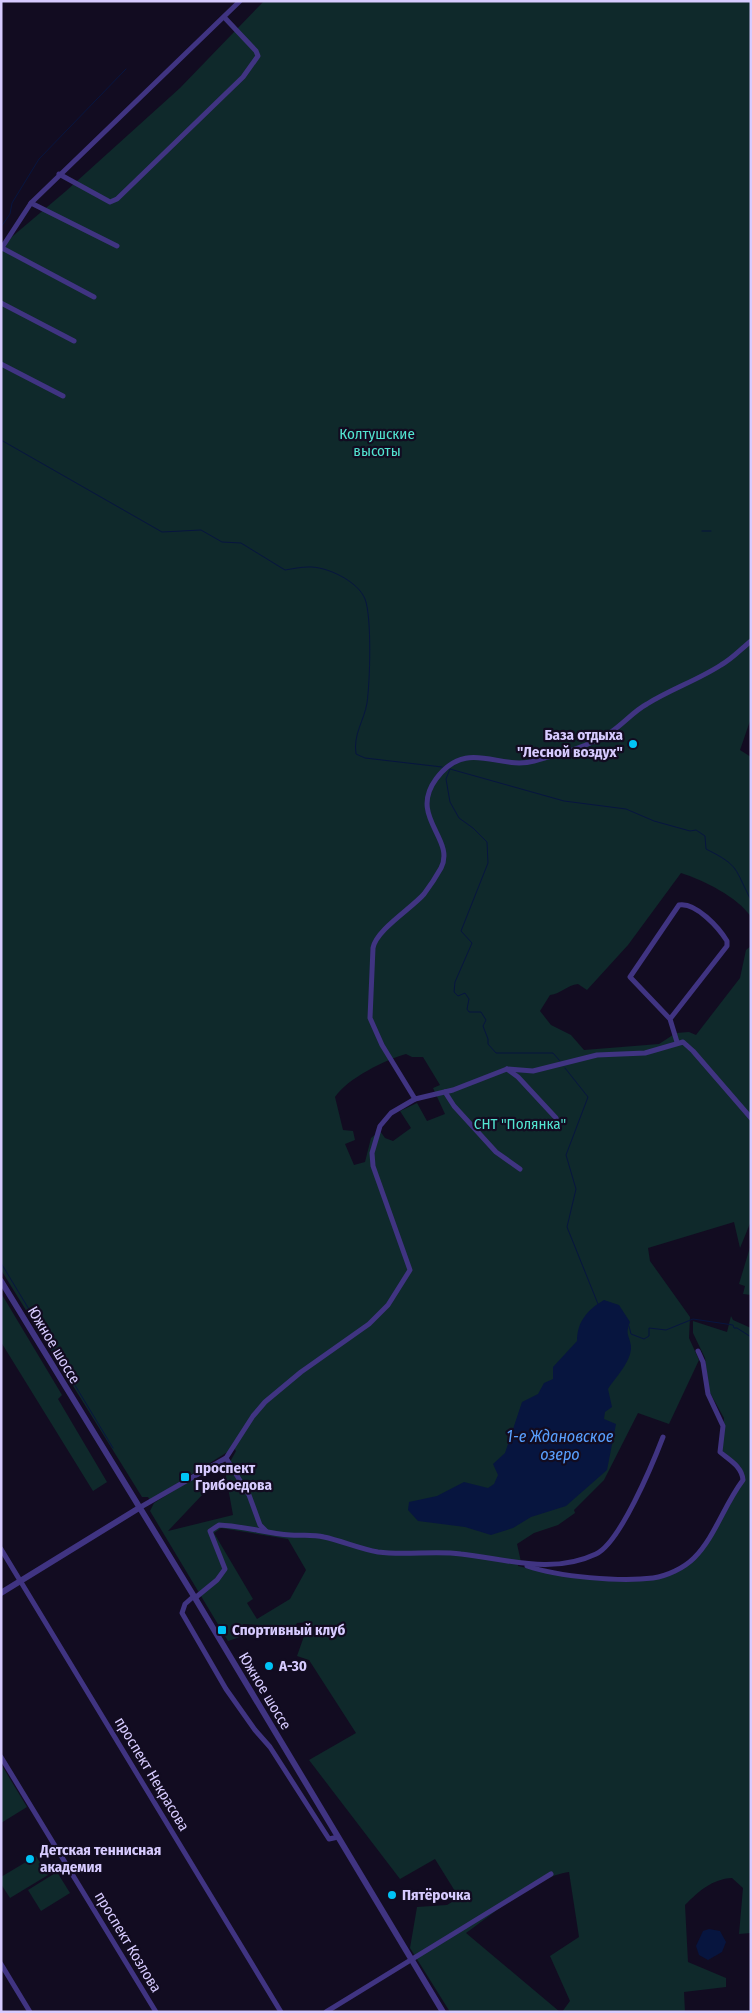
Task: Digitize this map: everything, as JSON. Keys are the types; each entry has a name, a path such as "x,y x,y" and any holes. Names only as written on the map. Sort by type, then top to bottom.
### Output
{"street":[{"path":"94,297 2,249 31,203 240,1"},
{"path":"59,174 110,202 117,199 243,77 258,56 256,51 224,17"},
{"path":"31,203 117,246"},
{"path":"1,303 74,341"},
{"path":"1,364 63,396"},
{"path":"415,1099 382,1045 370,1018 373,948 377,937 424,894 443,862 440,841 427,812 428,798 436,779 452,763 470,758 493,758 523,764 589,744 627,721 646,705 723,664 751,641"},
{"path":"670,1019 727,946 727,941 706,916 683,904 679,905 630,977 670,1019 677,1042"},
{"path":"1,1593 139,1508 226,1458 253,1416 265,1402 301,1372 369,1324 388,1305 410,1270 375,1177 372,1153 376,1134 384,1120 415,1099 445,1092 507,1069 533,1071 597,1055 645,1053 677,1042 683,1042 751,1118"},
{"path":"507,1069 518,1077 556,1118"},
{"path":"445,1092 454,1106 496,1152 520,1169"},
{"name":"Южное шоссе","path":"1,1281 194,1597 442,2012"},
{"path":"338,1838 329,1839 270,1747 255,1730 226,1689 182,1613 185,1604 217,1580 225,1569 210,1531 219,1525 325,1537 378,1552 461,1554 571,1575 652,1578 686,1565 704,1546 728,1501 743,1480 740,1470 720,1452 723,1426 708,1394 703,1362 698,1351"},
{"path":"525,1565 557,1564 597,1554 616,1532 630,1510 663,1437"},
{"path":"226,1458 249,1495 260,1525 266,1531"},
{"name":"проспект Некрасова","path":"1,1549 281,2012"},
{"name":"проспект Козлова","path":"1,1757 156,2012"},
{"path":"326,2012 551,1874"},
{"path":"1,1964 30,2012"}],"green space":[{"name":"Колтушские высоты","path":"264,1 751,1 751,718 740,750 751,757 751,917 729,896 681,873 628,945 587,990 578,984 550,995 540,1011 551,1025 571,1035 584,1050 659,1044 676,1033 689,1032 696,1035 740,978 746,950 751,946 751,1221 740,1248 734,1222 648,1248 650,1261 690,1317 689,1338 699,1360 669,1424 638,1413 604,1480 574,1510 575,1513 558,1525 534,1533 517,1544 521,1562 518,1561 518,1566 563,1576 652,1579 685,1567 719,1524 745,1478 740,1466 722,1451 724,1418 709,1391 705,1358 693,1333 693,1321 727,1332 731,1316 733,1320 751,1328 751,1933 739,1934 743,1888 732,1878 712,1883 685,1905 688,1962 726,1978 726,1987 684,1992 685,2012 562,2012 570,2001 550,1956 579,1937 569,1872 544,1880 530,1888 466,1933 560,2012 450,2012 410,1948 417,1907 447,1905 457,1899 458,1896 435,1859 400,1879 309,1760 356,1733 309,1660 297,1656 309,1622 297,1623 288,1636 258,1625 243,1624 240,1637 228,1641 150,1511 154,1503 194,1478 203,1494 168,1531 233,1515 225,1471 236,1451 234,1448 150,1500 148,1497 142,1497 1,1270 1,246 66,191 180,88","holes":["406,1054 412,1057 423,1057 440,1085 433,1088 445,1114 427,1121 417,1103 400,1111 411,1128 393,1141 385,1138 380,1131 371,1138 365,1162 354,1165 345,1144 355,1140 353,1131 343,1130 335,1097 358,1077","221,1528 288,1539 306,1570 290,1599 257,1619 247,1603 253,1599 214,1533"]},
{"path":"751,1244 751,1295 743,1294 745,1286 739,1284"},
{"path":"1,1293 62,1395 58,1399 107,1482 93,1491 1,1342"},
{"path":"1,1764 27,1807 1,1823"},
{"path":"36,1856 48,1875 10,1898 1,1884 1,1877"},
{"path":"57,1872 70,1893 41,1911 28,1890"}],"water":[{"name":"1-е Ждановское озеро","path":"604,1300 619,1305 630,1322 628,1332 631,1346 631,1352 626,1363 608,1389 612,1407 605,1412 604,1419 616,1424 607,1470 566,1506 531,1517 513,1528 491,1535 465,1527 418,1521 408,1510 409,1502 437,1496 464,1482 488,1488 494,1484 498,1475 493,1464 505,1453 522,1402 538,1394 544,1383 553,1379 553,1367 577,1341 577,1334 584,1317"},
{"path":"709,1929 720,1931 726,1942 722,1952 708,1960 699,1955 696,1946 703,1931"}],"waterway":[{"path":"1,2 10,1"},
{"path":"1,227 10,214 12,203 39,159 126,69"},
{"path":"1,440 162,532 201,530 222,542 241,543 285,570 302,567 324,569 341,576 356,586 365,599 370,634 367,703 357,734 356,754 365,758 442,767"},
{"path":"702,531 711,531"},
{"path":"450,769 446,779 450,802 459,818 473,828 487,842 488,863 461,931 472,943 455,982 454,992 458,996 465,993 469,999 467,1009 469,1012 481,1012 486,1020 483,1026 488,1044 496,1053 553,1053 560,1061"},
{"path":"450,769 564,801 626,809 654,821 690,831 696,830 705,836 706,849 731,864 735,869 751,900"},
{"path":"565,1068 588,1097 566,1155 576,1189 567,1227 598,1304"},
{"path":"1,1263 113,1448"},
{"path":"629,1326 631,1334 644,1339 649,1336 649,1328 666,1330 693,1319 733,1325 734,1328 751,1337"}],"place":[{"name":"База отдыха \"Лесной воздух\"","path":"633,744"},
{"name":"проспект Грибоедова","path":"185,1477"},
{"name":"Спортивный клуб","path":"222,1630"},
{"name":"А-30","path":"269,1666"},
{"name":"Детская теннисная академия","path":"30,1859"},
{"name":"Пятёрочка","path":"392,1895"}],"park label":[{"name":"СНТ \"Полянка\"","path":"520,1124"}]}
